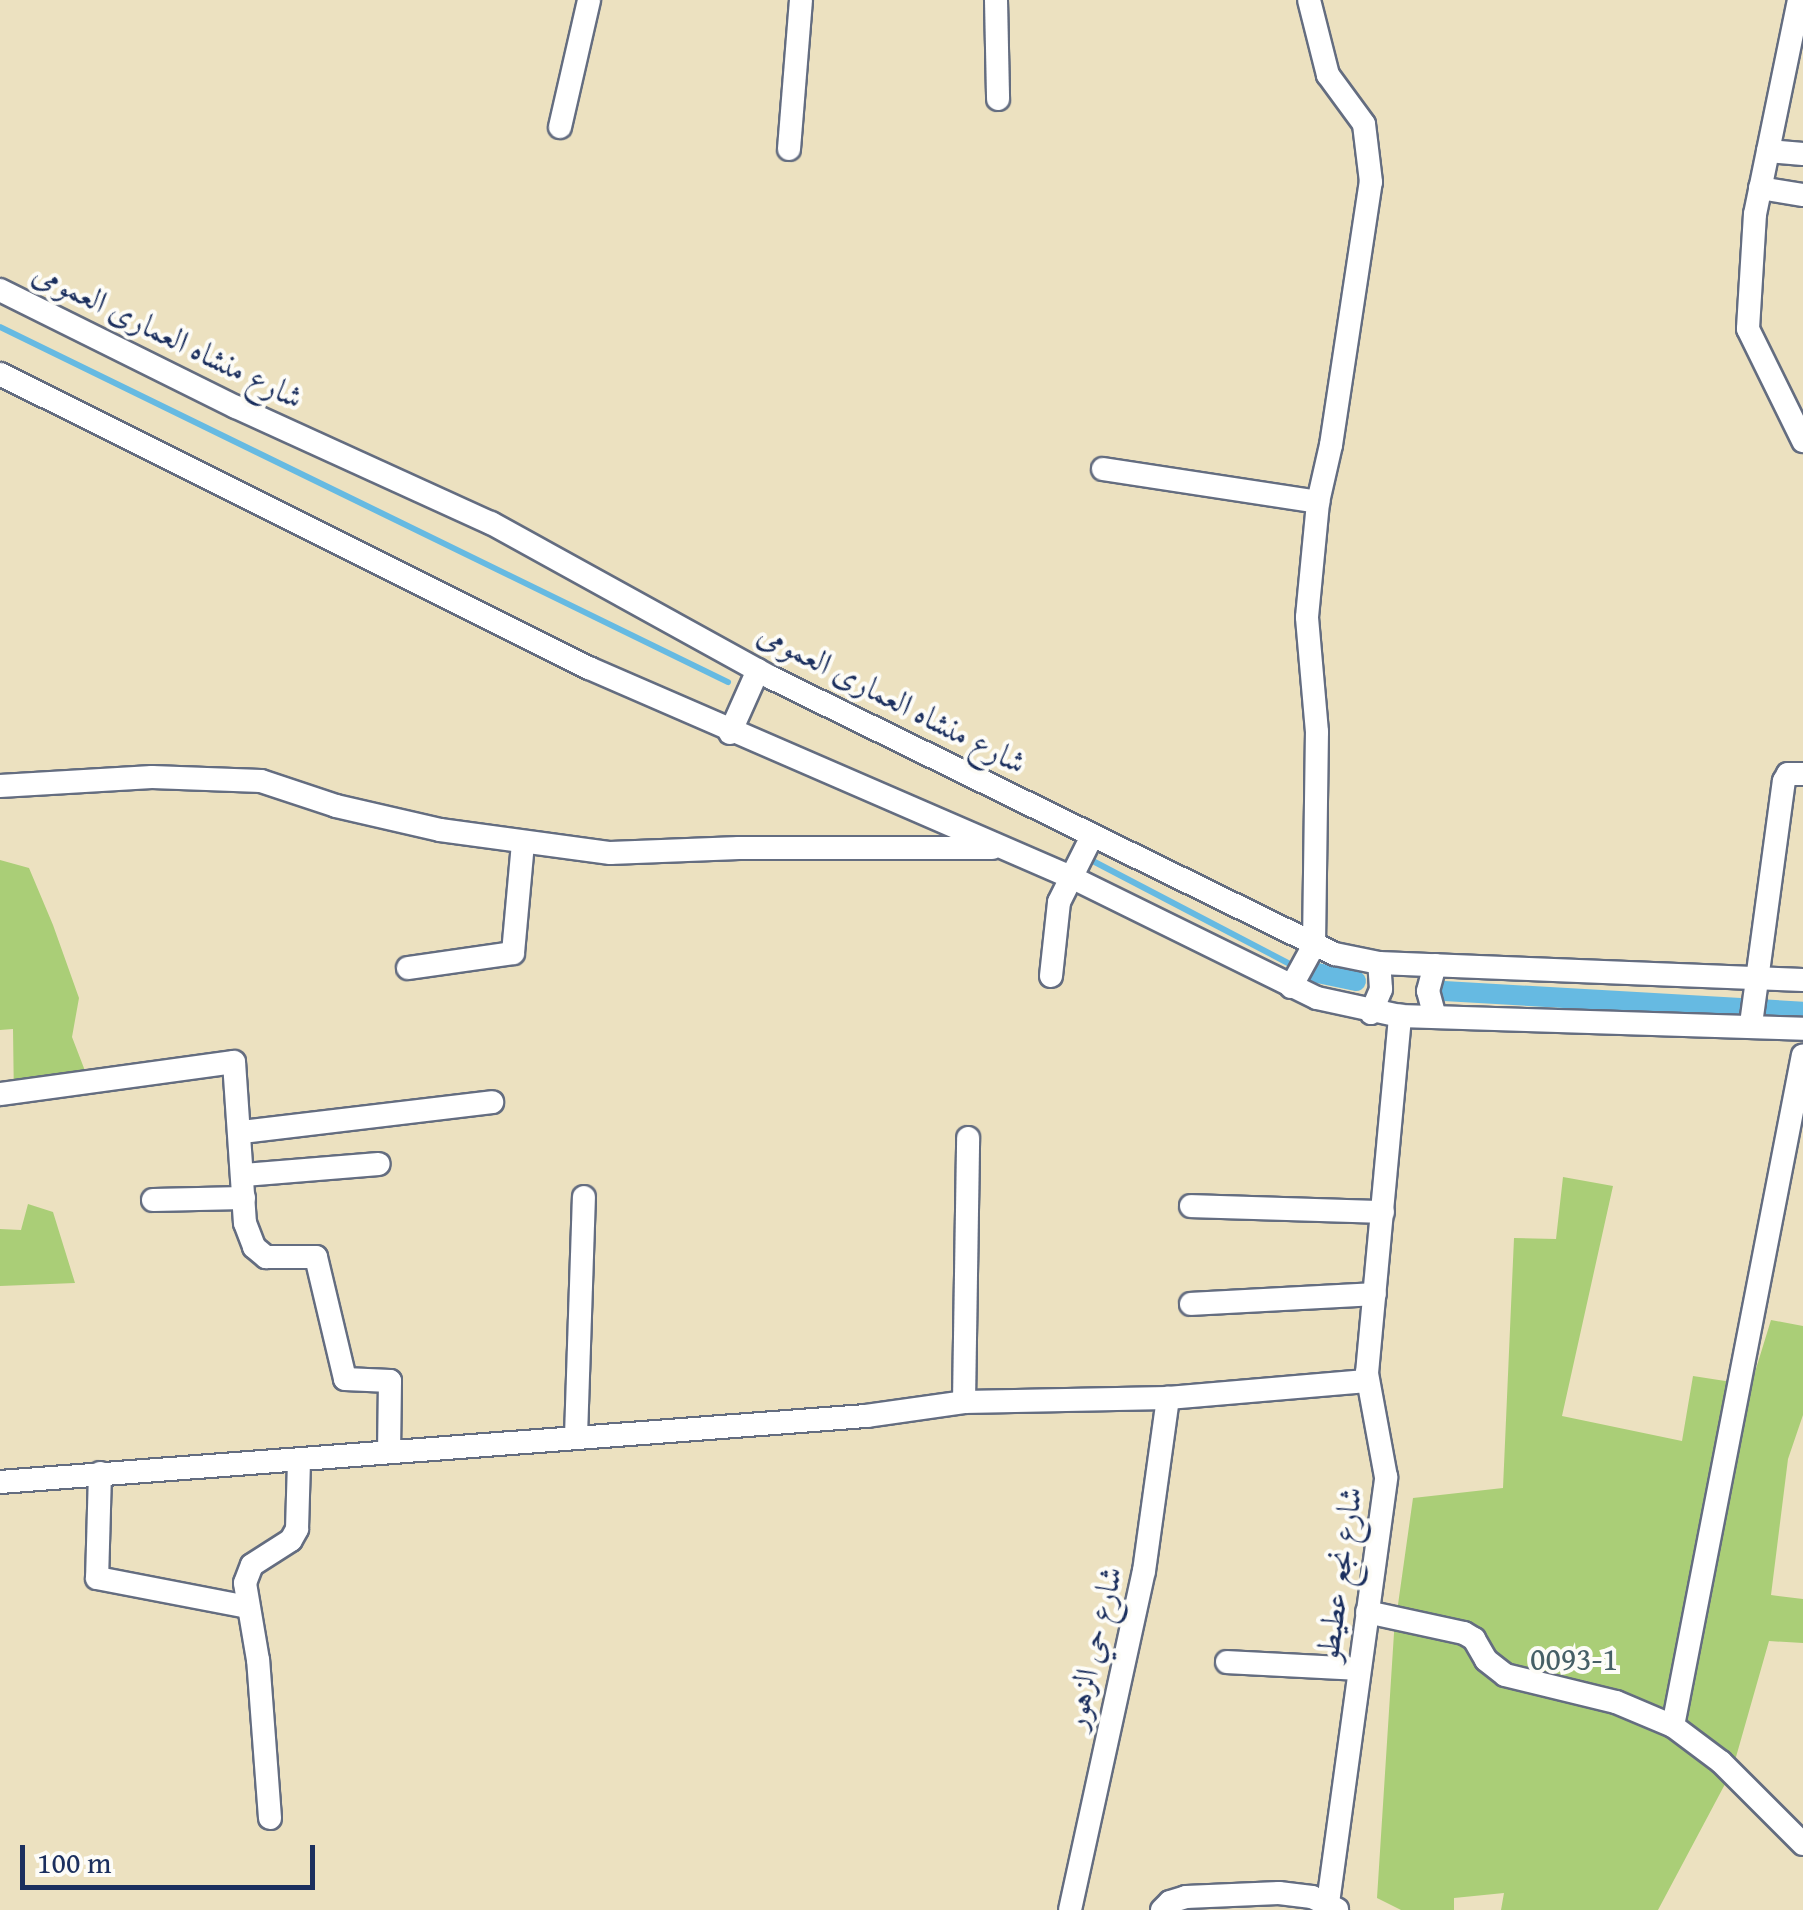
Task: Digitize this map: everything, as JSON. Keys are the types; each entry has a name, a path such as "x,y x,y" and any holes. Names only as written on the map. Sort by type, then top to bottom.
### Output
{"street":[{"path":"560,127 588,0"},
{"path":"789,149 801,0"},
{"path":"996,0 998,98"},
{"path":"1291,987 1314,945 1317,732 1307,616 1318,502 1331,444 1371,182 1364,124 1328,75 1309,0"},
{"path":"1799,0 1760,188 1748,334 1803,441"},
{"path":"1768,151 1803,154"},
{"path":"1760,188 1803,194"},
{"name":"شارع منشاه العمارى العمومى","path":"0,290 236,407 491,523 758,670 1314,945 1379,963 1803,980"},
{"path":"0,374 589,668 730,733 1072,878 1291,987 1371,1012 1400,1016 1751,1024 1803,1029"},
{"path":"1103,468 1318,502"},
{"path":"730,733 758,670"},
{"path":"1751,1024 1784,781 1788,774 1803,774"},
{"path":"0,786 152,777 261,781 336,806 523,843 610,854 739,848 1003,848"},
{"path":"1051,976 1056,916 1092,836"},
{"path":"408,968 513,953 523,843"},
{"path":"1371,1012 1381,989 1379,963"},
{"path":"1434,1017 1428,991 1436,965"},
{"name":"شارع نجع عطيطو","path":"1333,1906 1359,1669 1386,1477 1367,1381 1400,1016"},
{"path":"1672,1726 1803,1055"},
{"path":"0,1094 232,1061 242,1132 245,1224 256,1252 266,1257 316,1257 345,1379 390,1381 390,1449"},
{"path":"242,1132 492,1102"},
{"path":"964,1402 968,1138"},
{"path":"154,1200 379,1164"},
{"path":"576,1436 584,1197"},
{"path":"1191,1206 1383,1212"},
{"path":"1191,1304 1375,1294"},
{"path":"0,1482 299,1460 390,1449 866,1416 964,1402 1168,1398 1367,1381"},
{"name":"شارع حي الزهور","path":"1070,1910 1144,1571 1168,1398"},
{"path":"270,1818 258,1660 247,1607 246,1571 291,1540 297,1529 299,1460"},
{"path":"100,1473 97,1578 247,1607"},
{"path":"1367,1612 1464,1633 1474,1639 1486,1660 1505,1674 1616,1702 1672,1726 1721,1762 1803,1844"},
{"path":"1227,1662 1359,1669"},
{"path":"1162,1910 1170,1902 1186,1897 1242,1894 1296,1894 1333,1906"}],"green space":[{"path":"0,860 29,868 53,925 79,998 72,1037 92,1089 14,1104 13,1029 0,1030"},
{"name":"0093-1","path":"1563,1177 1613,1186 1562,1416 1682,1441 1693,1376 1751,1385 1771,1320 1803,1326 1803,1415 1788,1459 1771,1595 1803,1599 1803,1643 1769,1641 1732,1771 1658,1910 1501,1910 1504,1893 1454,1898 1454,1910 1401,1910 1377,1898 1394,1633 1413,1498 1503,1488 1514,1238 1556,1239"},
{"path":"28,1204 53,1212 75,1283 0,1286 0,1229 21,1230"}],"waterway":[{"path":"0,327 728,682"},
{"path":"1089,859 1288,963"},
{"path":"1308,971 1356,981"},
{"path":"1444,991 1803,1012"}]}
